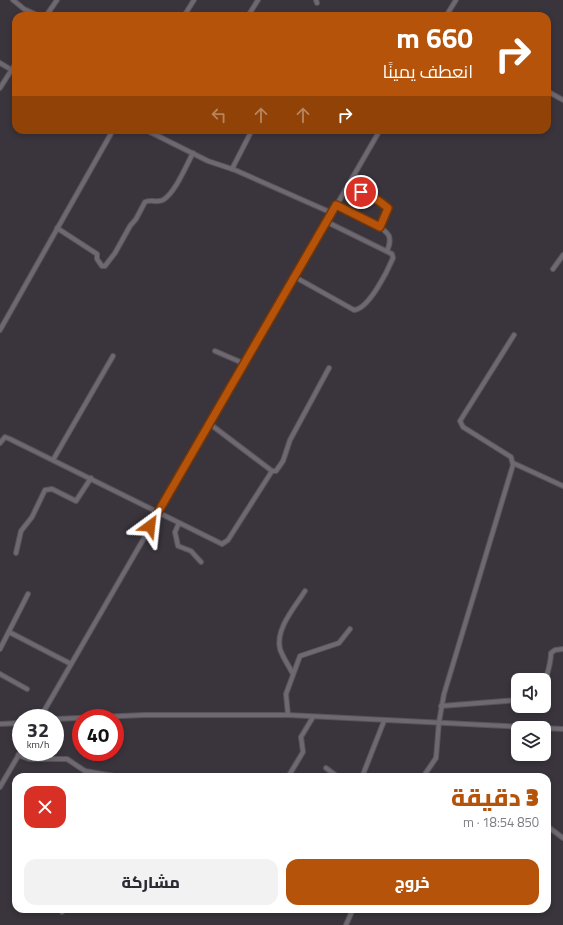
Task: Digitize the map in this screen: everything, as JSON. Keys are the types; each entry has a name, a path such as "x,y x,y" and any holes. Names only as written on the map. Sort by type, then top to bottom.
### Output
{"street":[{"path":"13,0 30,12"},
{"path":"49,12 57,0"},
{"path":"186,12 194,0"},
{"path":"250,12 258,0"},
{"path":"448,12 456,0"},
{"path":"0,63 12,70 0,88"},
{"path":"551,93 563,100"},
{"path":"0,330 111,134"},
{"path":"154,134 214,163 232,169 332,213"},
{"path":"232,169 250,134"},
{"path":"45,709 378,134"},
{"path":"57,228 97,254 98,261 105,266 136,219 144,202 159,202 170,195 193,153"},
{"path":"361,192 379,201 388,208 380,227"},
{"path":"336,205 380,227 390,238 387,251"},
{"path":"295,277 351,310 359,310 374,292 390,265 393,256 387,251 326,222"},
{"path":"553,270 563,255"},
{"path":"426,773 436,758 441,706 513,463 511,457 463,427 460,421 514,335"},
{"path":"215,351 245,364"},
{"path":"53,460 113,356"},
{"path":"210,424 272,471 277,471 281,465 290,440 329,368"},
{"path":"0,443 6,437 220,543 225,543 272,471"},
{"path":"513,463 563,486"},
{"path":"16,553 21,531 35,512 45,490 52,489 76,501 91,478"},
{"path":"179,523 175,532 178,546 190,550 201,562"},
{"path":"293,675 280,650 280,637 283,627 305,591"},
{"path":"0,649 28,594"},
{"path":"288,715 286,694 302,655 338,642 350,629"},
{"path":"9,632 71,664"},
{"path":"547,673 550,665 551,653 555,650 563,649"},
{"path":"0,674 27,689"},
{"path":"441,706 511,701"},
{"path":"64,718 144,715 288,715 563,729"},
{"path":"290,773 303,752 301,737 313,717"},
{"path":"364,773 384,721"},
{"path":"0,724 12,723"},
{"path":"64,759 67,759 85,771 97,773"},
{"path":"0,787 15,761"},
{"path":"326,768 333,773"},
{"path":"551,829 563,838"},
{"path":"346,925 351,913"}],"route":[{"path":"150,526 336,205 380,227 388,208 379,201 361,192"}]}
